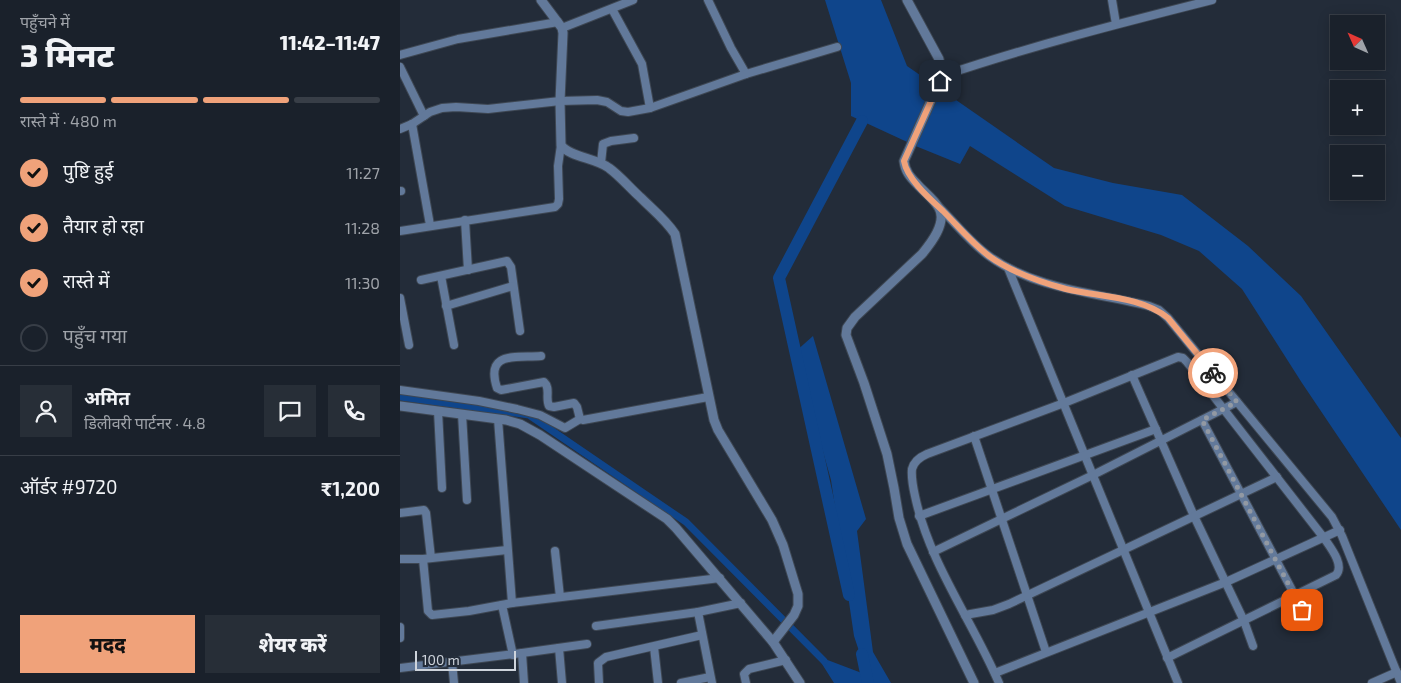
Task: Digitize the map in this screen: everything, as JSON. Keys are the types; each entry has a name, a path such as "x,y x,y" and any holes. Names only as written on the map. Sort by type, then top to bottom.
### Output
{"street":[{"path":"400,231 555,207 558,204 558,166 561,145 560,25 542,0"},
{"path":"400,55 458,39 560,25 612,9 633,0"},
{"path":"708,0 746,74"},
{"path":"907,0 939,59 941,79 908,147 904,161 908,175 981,250 1008,268 1049,284 1136,303 1158,310 1168,318 1332,517 1340,530 1401,683"},
{"path":"1112,0 1116,24"},
{"path":"941,79 1010,53 1212,0"},
{"path":"612,9 642,64 650,108"},
{"path":"400,129 442,108 488,109 560,101 602,101 624,112 650,108 746,74 836,47"},
{"path":"400,67 424,116"},
{"path":"412,124 430,226"},
{"path":"601,164 603,144 610,141 634,138"},
{"path":"561,145 571,153 601,164 616,175 675,234 708,397 718,430 772,520 798,594 798,606 789,623 775,639"},
{"path":"938,207 941,219 931,243 922,254 855,317 847,328 846,335 887,454 899,518 907,544 974,683"},
{"path":"465,220 468,270"},
{"path":"421,280 507,261 511,267 520,331"},
{"path":"1008,268 1178,683"},
{"path":"441,276 454,345"},
{"path":"446,306 514,286"},
{"path":"400,298 402,319 409,345"},
{"path":"540,356 506,358 498,362 494,367 496,388 501,390 544,382 548,388 547,402 549,406 554,407 574,403 578,407 580,418"},
{"path":"999,683 924,532 912,478 912,468 916,461 927,454 1064,403 1174,358 1183,358 1324,538 1338,562 1339,572 1295,596 1167,658"},
{"path":"1132,375 1194,516 1244,621 1253,646"},
{"path":"400,390 479,401 540,414 565,428 580,418 587,420 708,397"},
{"path":"933,552 1093,475 1237,402"},
{"path":"400,406 498,419 520,424 667,519 775,639 800,683"},
{"path":"438,411 442,488"},
{"path":"462,414 467,500"},
{"path":"498,419 512,603"},
{"path":"1202,420 1310,624"},
{"path":"920,516 1156,429"},
{"path":"974,436 1046,652"},
{"path":"965,615 1000,608 1027,597 1277,477"},
{"path":"400,513 420,510 426,513 429,614 436,615 512,603 720,578"},
{"path":"995,673 1148,611 1226,582 1340,530"},
{"path":"400,559 507,550"},
{"path":"556,551 560,597"},
{"path":"596,626 698,612 741,603"},
{"path":"502,605 512,655"},
{"path":"681,683 711,680 698,612"},
{"path":"400,627 400,638"},
{"path":"598,683 597,668 598,663 602,660 702,635"},
{"path":"400,668 587,644"},
{"path":"654,647 658,683"},
{"path":"559,648 562,683"},
{"path":"522,653 524,683"},
{"path":"746,683 744,674 749,669 786,660"},
{"path":"452,662 454,683"},
{"path":"1372,683 1397,672"}],"water":[{"path":"825,0 881,0 907,66 1054,168 1113,183 1182,195 1248,246 1301,296 1401,438 1401,530 1302,383 1242,289 1199,251 1161,235 1065,206 970,146 960,164 851,116 851,83"},
{"path":"813,336 866,519 857,531 873,652 891,683 834,683 817,656 867,675 854,636 831,480 795,352"}],"waterway":[{"path":"849,595 779,278 862,121"},
{"path":"400,397 529,415 686,522 824,661"},
{"path":"862,654 868,683"}],"way so far":[{"path":"1213,373 1237,402 1202,420 1302,610"}],"route":[{"path":"940,81 908,147 904,161 908,175 990,257 1008,268 1049,284 1149,306 1158,310 1168,318 1213,373"}]}
